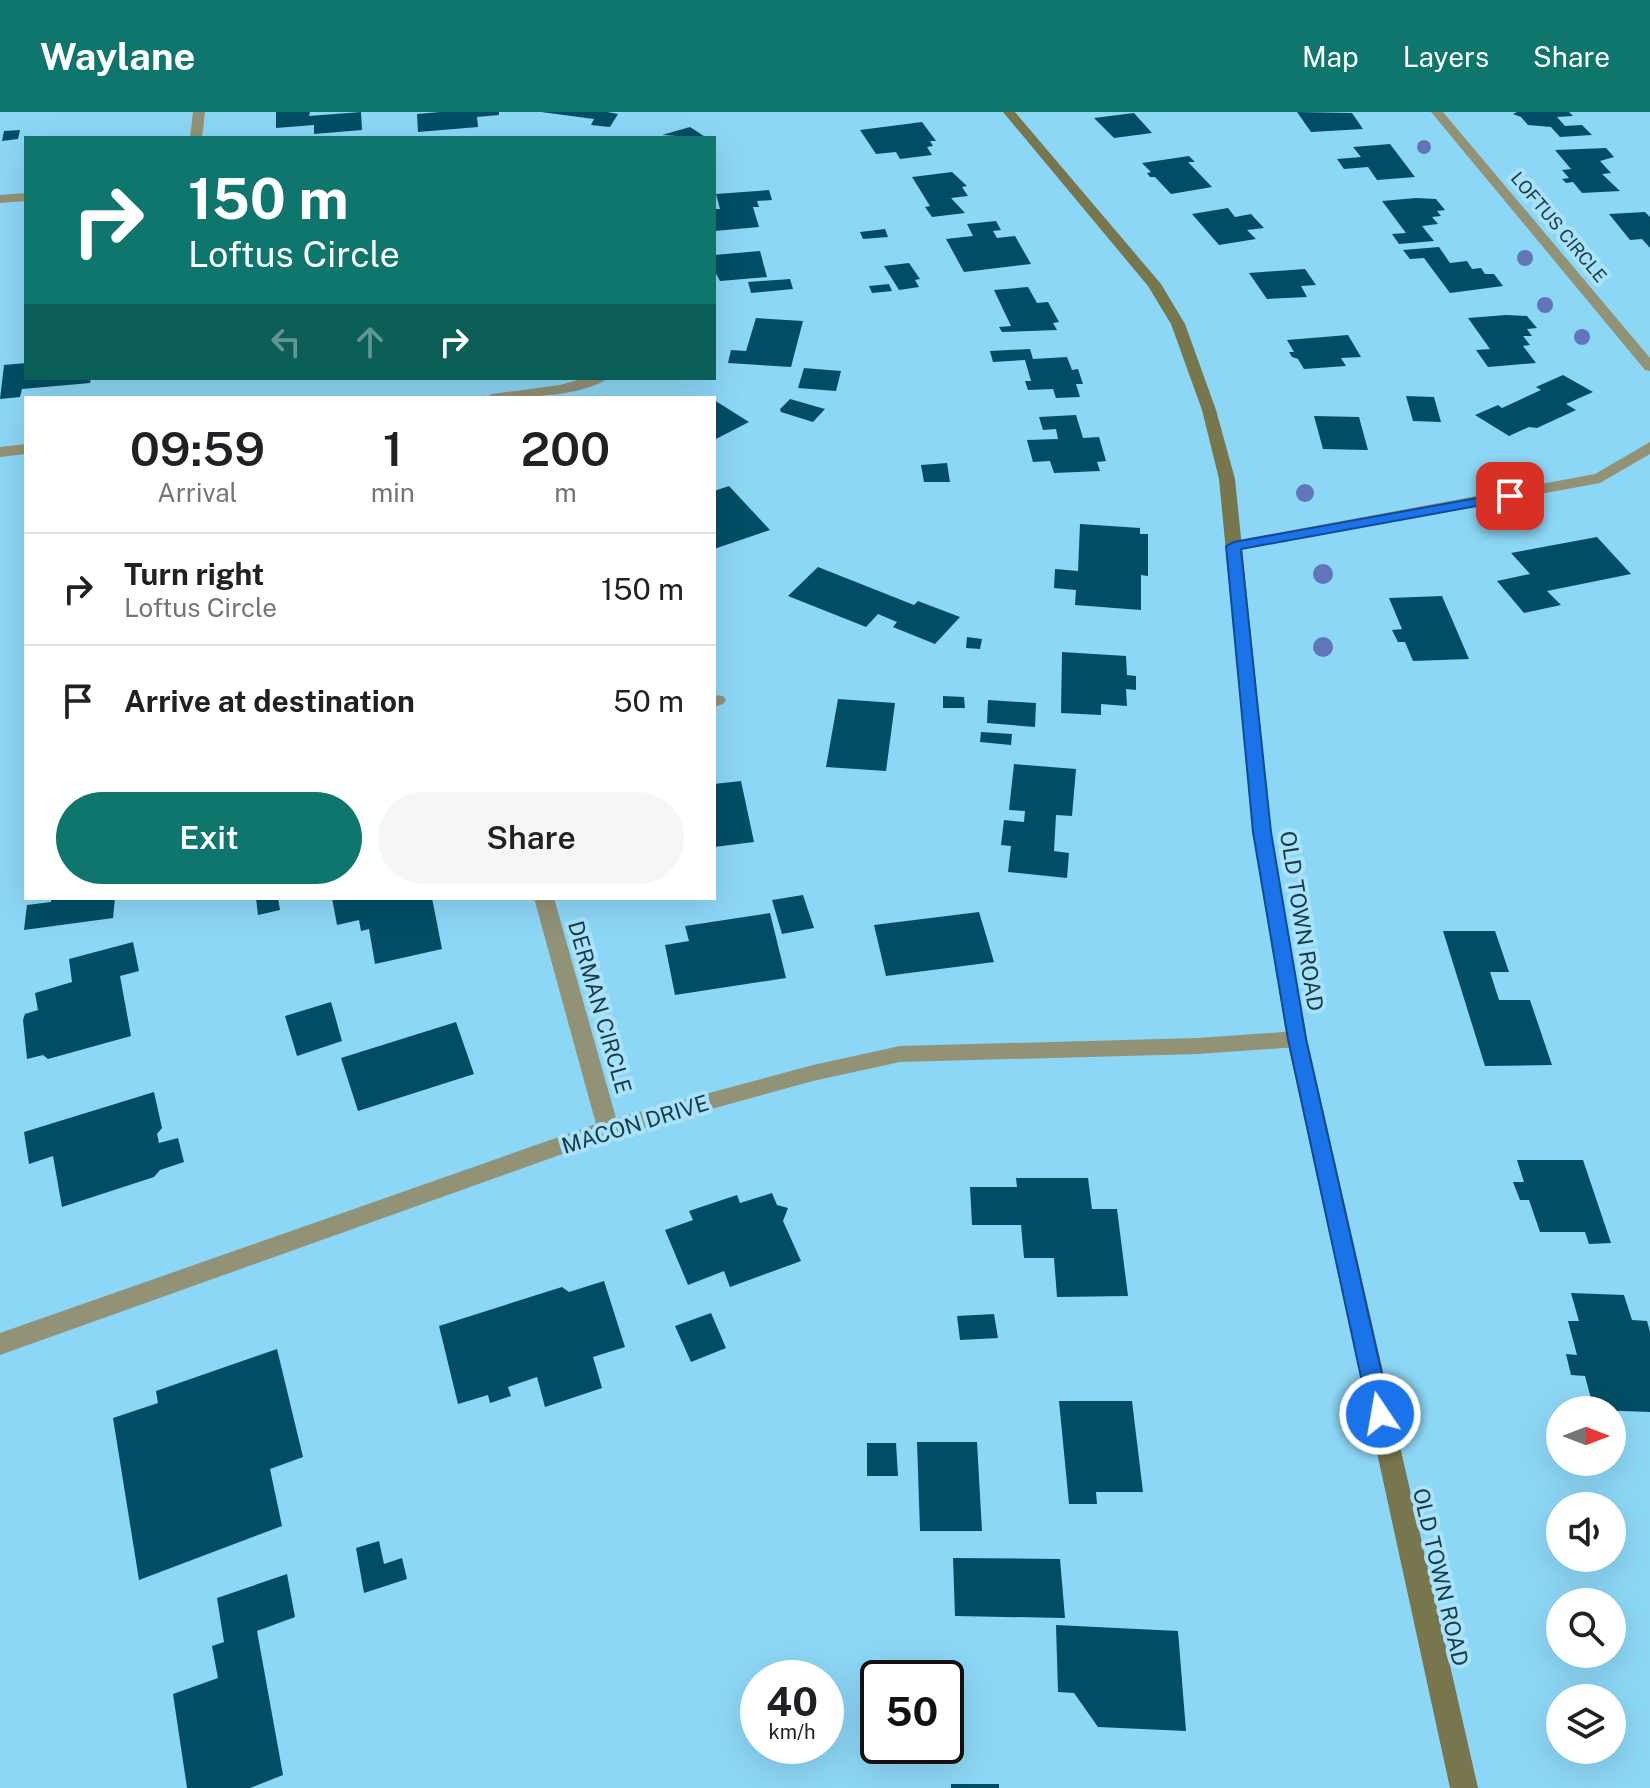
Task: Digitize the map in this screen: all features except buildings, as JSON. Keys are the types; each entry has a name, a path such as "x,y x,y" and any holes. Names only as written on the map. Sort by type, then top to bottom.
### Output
{"main road":[{"name":"OLD TOWN ROAD","path":"1009,112 1154,284 1178,324 1209,410 1227,479 1262,832 1297,1039 1464,1788"}],"street":[{"path":"196,136 199,112"},
{"name":"LOFTUS CIRCLE","path":"1437,112 1650,367"},
{"path":"0,199 24,197"},
{"path":"507,396 561,389 594,380"},
{"path":"1234,546 1600,478 1650,447"},
{"path":"0,452 24,449"},
{"name":"DERMAN CIRCLE","path":"545,900 608,1129"},
{"name":"MACON DRIVE","path":"0,1344 608,1129 813,1073 900,1054 1198,1046 1297,1039"}],"route":[{"path":"1380,1414 1297,1039 1262,832 1234,546 1510,496"}]}
